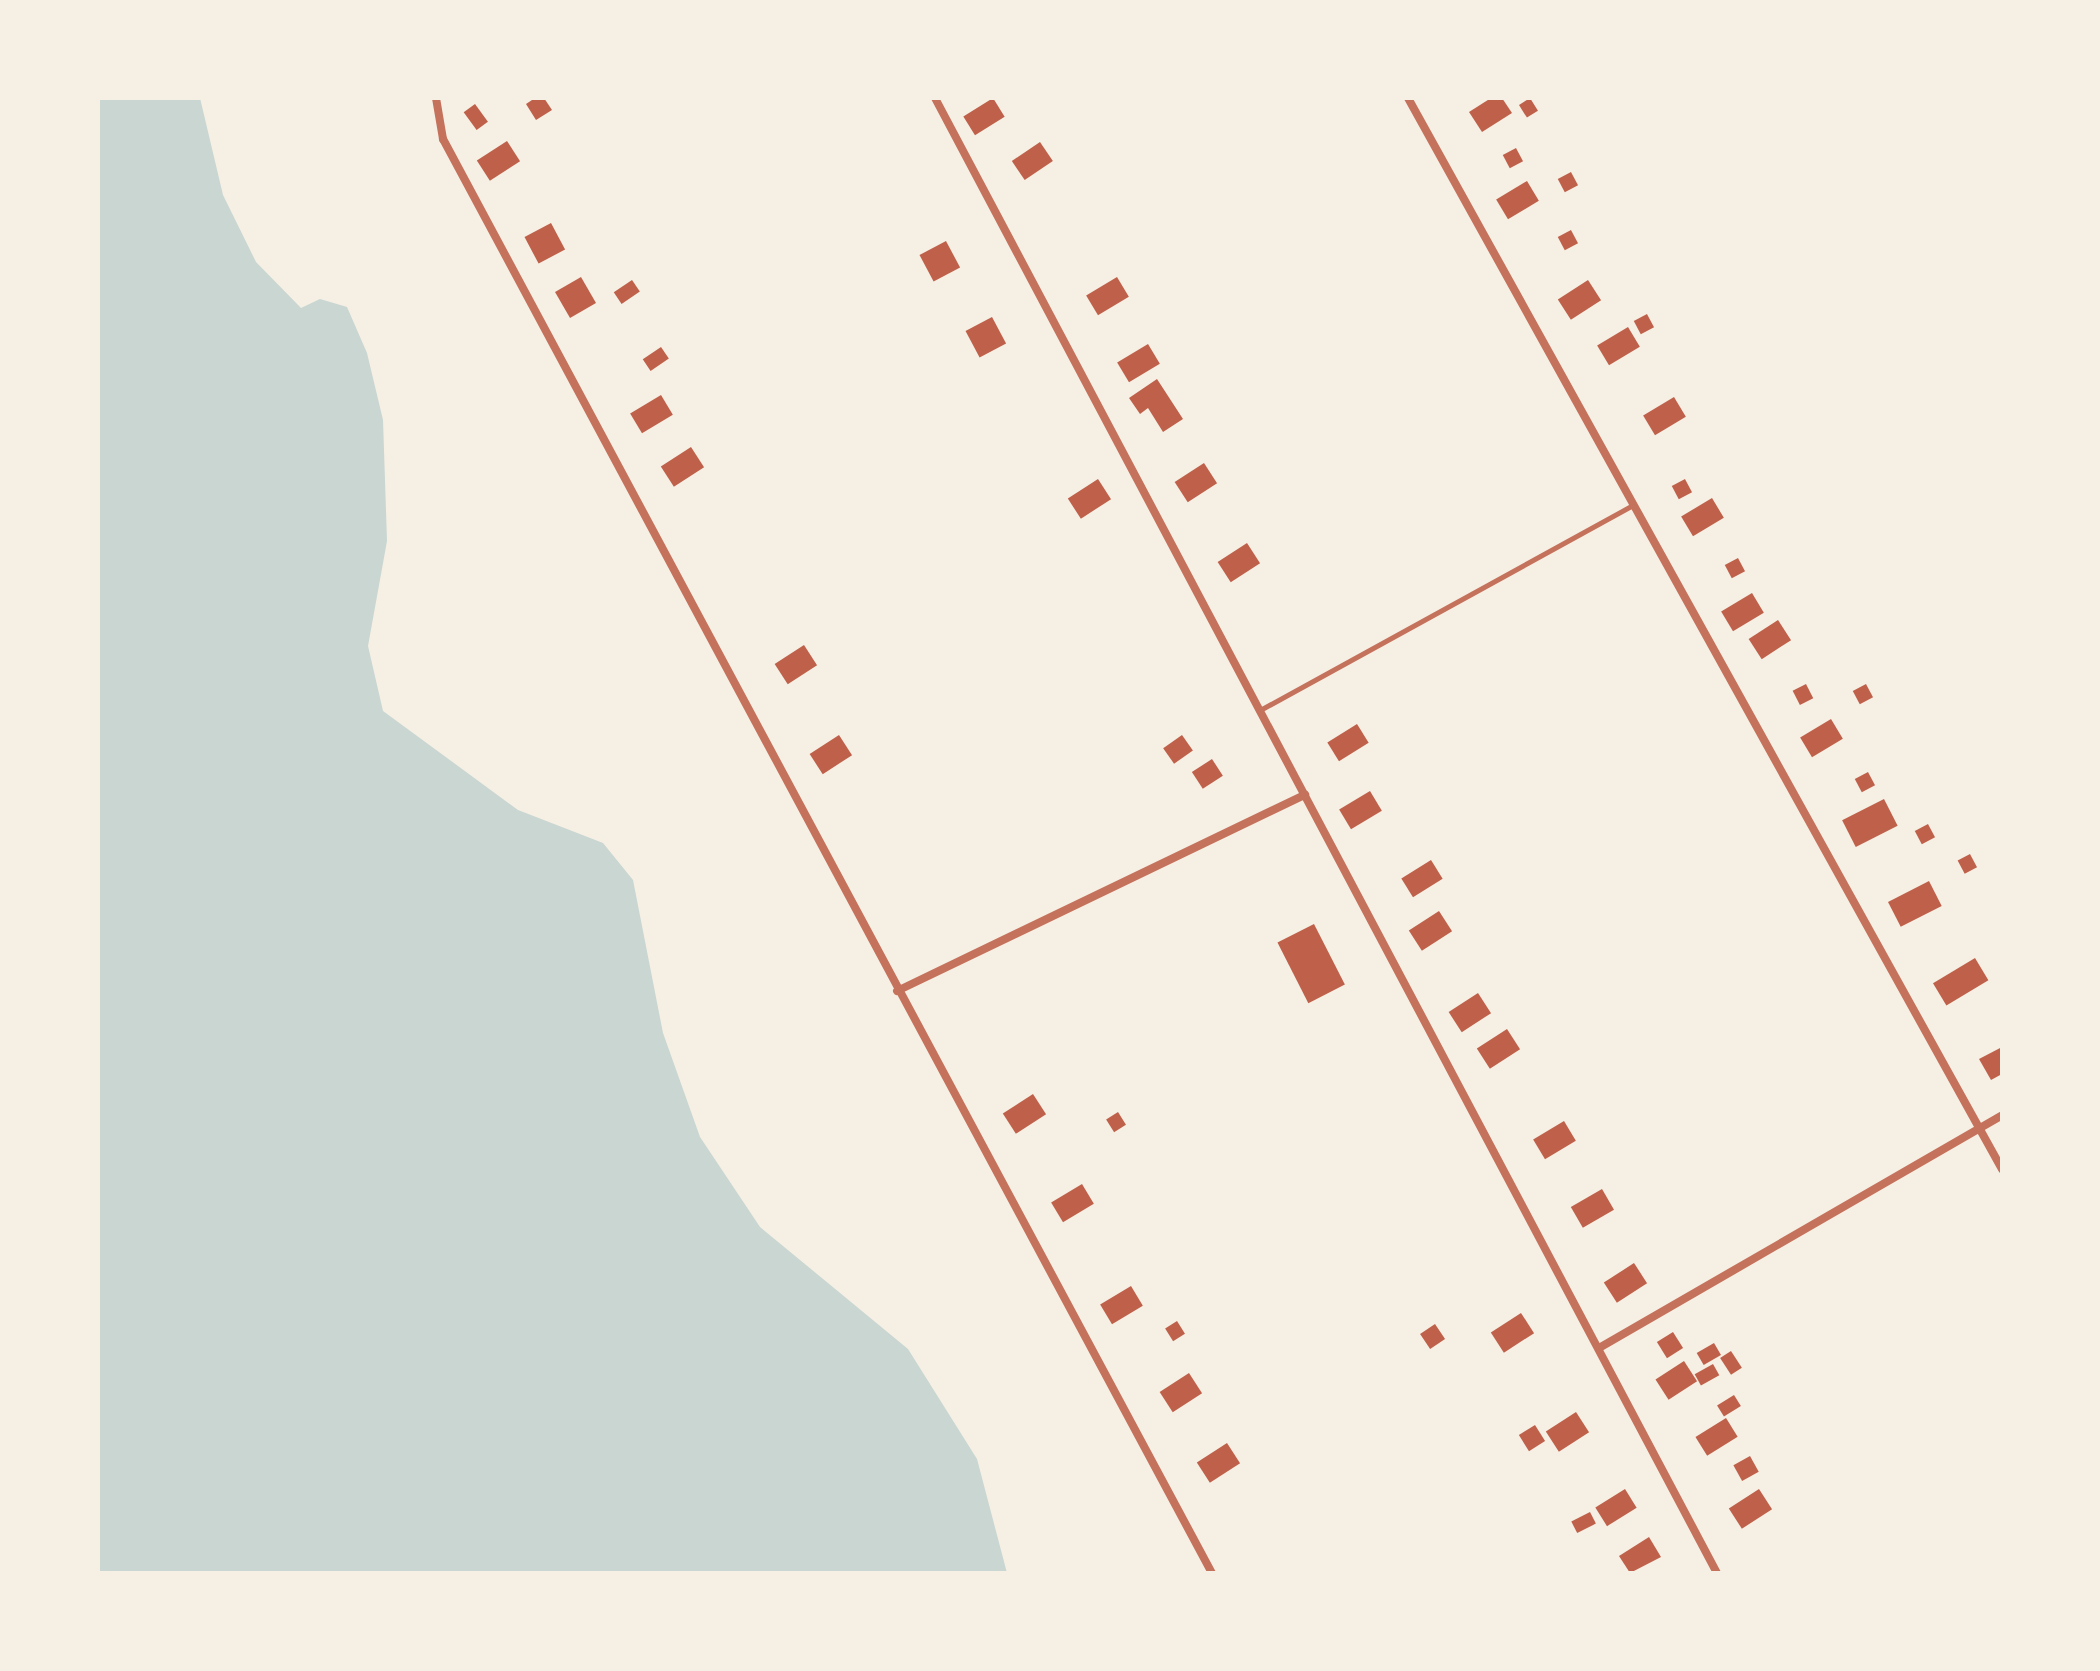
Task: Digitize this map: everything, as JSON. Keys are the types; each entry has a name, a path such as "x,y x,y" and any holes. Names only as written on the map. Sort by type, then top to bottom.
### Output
{"street":[{"path":"436,98 443,139 897,991 1212,1573"},
{"path":"935,98 1717,1573"},
{"path":"1408,98 2002,1169"},
{"path":"897,991 1305,795"},
{"path":"1599,1348 2002,1115"}],"lane":[{"path":"1260,710 1634,505"}],"shaded area":[{"path":"98,98 200,98 223,195 256,262 301,308 320,299 347,307 367,353 383,420 387,541 368,646 383,711 518,810 603,843 633,880 663,1033 700,1137 760,1227 908,1349 977,1459 1007,1573 98,1573"}],"building":[{"path":"535,98 544,98 552,110 536,120 526,104"},
{"path":"993,98 1005,117 975,135 963,117"},
{"path":"1491,98 1502,98 1512,113 1482,132 1469,112"},
{"path":"1530,98 1538,111 1527,118 1519,105"},
{"path":"475,104 488,122 477,130 464,112"},
{"path":"507,141 520,161 490,181 477,161"},
{"path":"1040,142 1053,161 1025,180 1012,161"},
{"path":"1516,148 1523,161 1510,168 1503,155"},
{"path":"1571,172 1578,185 1565,192 1558,179"},
{"path":"1527,181 1539,201 1508,219 1496,200"},
{"path":"551,223 565,249 539,264 525,237"},
{"path":"1571,230 1578,243 1565,250 1558,237"},
{"path":"946,241 960,267 934,282 920,255"},
{"path":"581,277 596,303 570,318 555,292"},
{"path":"1117,277 1129,297 1098,315 1086,296"},
{"path":"632,280 640,292 622,304 614,292"},
{"path":"1588,280 1601,300 1571,320 1558,300"},
{"path":"1647,314 1654,327 1641,334 1634,321"},
{"path":"992,317 1006,343 980,358 966,331"},
{"path":"1628,327 1640,347 1609,365 1597,346"},
{"path":"1148,344 1160,364 1129,382 1117,363"},
{"path":"661,347 669,359 651,371 643,359"},
{"path":"1157,379 1183,419 1163,432 1148,408 1140,414 1129,398"},
{"path":"661,395 673,415 642,433 630,414"},
{"path":"1674,397 1686,417 1655,435 1643,416"},
{"path":"691,447 704,467 674,487 661,467"},
{"path":"1204,463 1217,483 1188,502 1175,482"},
{"path":"1098,479 1111,499 1081,519 1068,499"},
{"path":"1685,479 1692,492 1679,499 1672,486"},
{"path":"1712,498 1724,518 1693,536 1681,517"},
{"path":"1247,543 1260,563 1231,582 1218,562"},
{"path":"1738,558 1745,571 1732,578 1725,565"},
{"path":"1752,593 1764,613 1733,631 1721,612"},
{"path":"1778,620 1791,640 1762,659 1749,639"},
{"path":"804,645 817,665 788,684 775,664"},
{"path":"1806,684 1813,698 1800,705 1793,691"},
{"path":"1866,684 1873,697 1860,704 1853,691"},
{"path":"1831,719 1843,739 1812,757 1800,738"},
{"path":"1357,724 1369,743 1339,761 1327,743"},
{"path":"839,735 852,755 823,774 810,754"},
{"path":"1182,735 1193,751 1174,764 1163,748"},
{"path":"1212,759 1223,776 1203,789 1192,772"},
{"path":"1868,772 1875,785 1862,792 1855,779"},
{"path":"1370,791 1382,811 1351,829 1339,810"},
{"path":"1884,799 1898,826 1856,847 1842,820"},
{"path":"1928,824 1935,837 1922,844 1915,831"},
{"path":"1970,854 1977,867 1965,874 1958,861"},
{"path":"1431,860 1443,879 1413,897 1401,879"},
{"path":"1929,881 1942,906 1901,927 1888,902"},
{"path":"1439,911 1452,931 1422,951 1409,931"},
{"path":"1314,924 1345,985 1308,1003 1277,943"},
{"path":"1975,958 1988,980 1946,1006 1933,983"},
{"path":"1478,993 1491,1013 1462,1032 1449,1012"},
{"path":"1507,1029 1520,1049 1490,1069 1477,1049"},
{"path":"2002,1047 2002,1074 1991,1080 1979,1059"},
{"path":"1033,1094 1046,1114 1016,1134 1003,1114"},
{"path":"1118,1112 1126,1125 1114,1132 1106,1119"},
{"path":"1564,1121 1576,1141 1545,1159 1533,1140"},
{"path":"1082,1184 1094,1204 1063,1222 1051,1203"},
{"path":"1602,1189 1614,1210 1583,1228 1571,1207"},
{"path":"1634,1263 1647,1283 1617,1303 1604,1283"},
{"path":"1131,1286 1143,1306 1112,1324 1100,1305"},
{"path":"1521,1313 1534,1333 1504,1353 1491,1333"},
{"path":"1177,1321 1185,1334 1173,1341 1165,1328"},
{"path":"1435,1324 1445,1339 1430,1349 1420,1334"},
{"path":"1673,1332 1683,1348 1667,1358 1657,1342"},
{"path":"1714,1343 1721,1355 1704,1365 1697,1353"},
{"path":"1731,1351 1742,1368 1731,1375 1720,1358"},
{"path":"1684,1361 1697,1381 1669,1400 1655,1380"},
{"path":"1713,1364 1719,1375 1701,1386 1695,1374"},
{"path":"1189,1373 1202,1393 1173,1412 1160,1392"},
{"path":"1734,1395 1741,1406 1724,1417 1717,1406"},
{"path":"1576,1412 1589,1432 1559,1452 1546,1432"},
{"path":"1726,1418 1738,1437 1707,1456 1695,1437"},
{"path":"1535,1425 1545,1441 1529,1451 1519,1435"},
{"path":"1227,1443 1240,1463 1210,1483 1197,1463"},
{"path":"1750,1456 1759,1472 1742,1481 1733,1465"},
{"path":"1625,1489 1637,1508 1607,1526 1595,1508"},
{"path":"1759,1489 1772,1509 1742,1529 1729,1509"},
{"path":"1590,1512 1596,1524 1577,1533 1571,1522"},
{"path":"1649,1537 1661,1557 1630,1573 1619,1556"}]}
